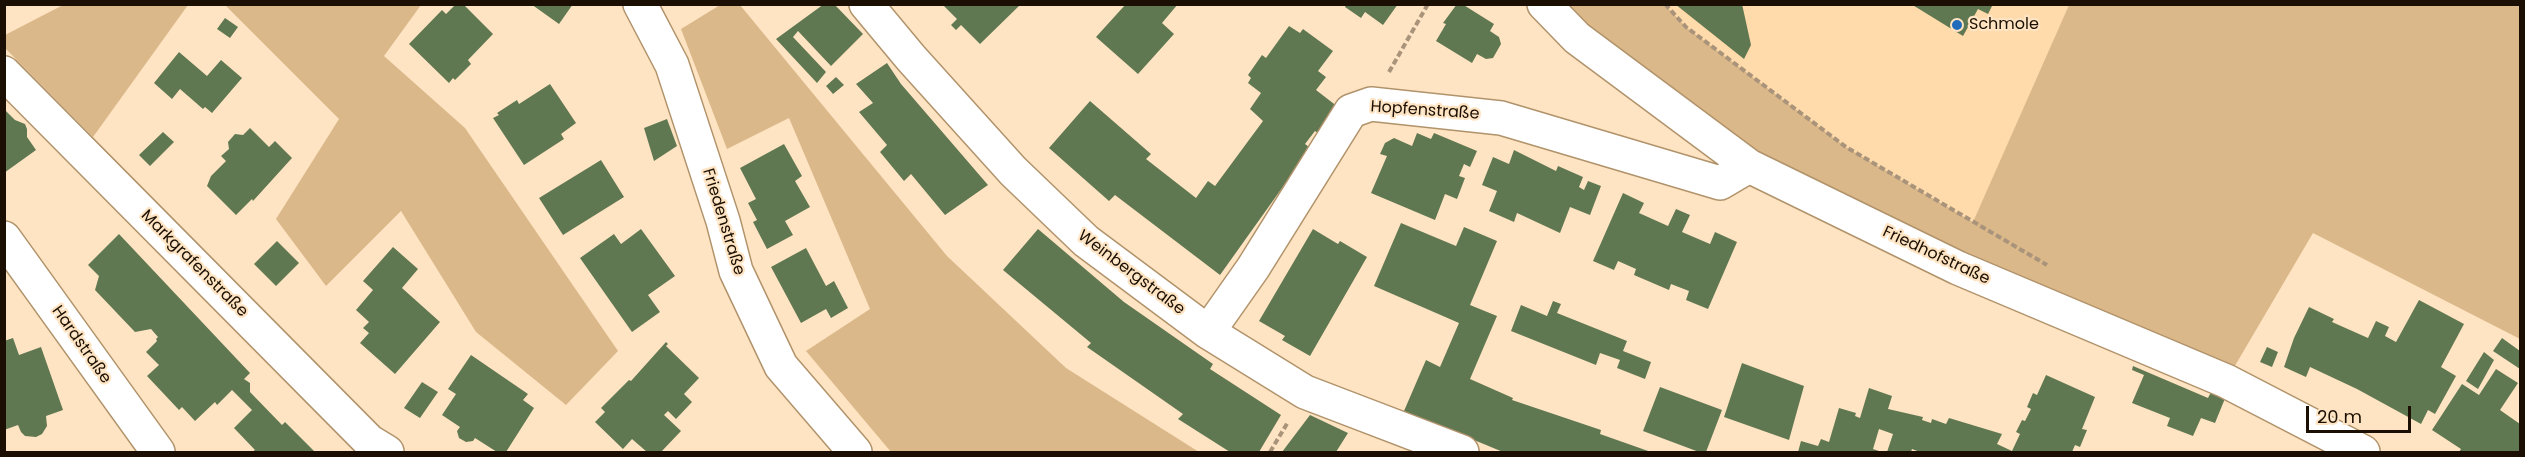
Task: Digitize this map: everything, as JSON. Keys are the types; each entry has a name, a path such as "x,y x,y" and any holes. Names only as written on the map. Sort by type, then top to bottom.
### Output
{"street":[{"name":"Friedenstraße","path":"640,4 672,65 720,210 735,271 781,366 855,453"},
{"name":"Weinbergstraße","path":"866,4 911,58 1013,171 1086,241 1208,332 1305,393 1462,453"},
{"name":"Friedhofstraße","path":"1544,4 1577,38 1749,166 1958,268 2226,381 2363,453"},
{"name":"Markgrafenstraße","path":"4,73 369,441 387,453"},
{"name":"Hopfenstraße","path":"1208,332 1253,268 1351,111 1371,104 1501,117 1720,183 1749,166"},
{"name":"Hardstraße","path":"4,238 158,453"}],"path":[{"path":"1371,104 1428,4"},
{"path":"1665,4 1686,27 1846,147 2053,269"}],"shaded area":[{"path":"65,4 188,5 93,137 5,48 5,35"},
{"path":"225,5 421,5 384,56 465,128 618,351 566,405 476,332 401,211 326,286 276,219 339,119"},
{"path":"720,5 740,5 947,256 1066,368 1199,452 891,452 806,351 870,309 789,118 727,149 681,29"},
{"path":"1544,5 1665,5 1686,27 1846,147 1973,222 2069,5 2520,5 2520,339 2313,233 2226,381 1751,174"},
{"path":"1665,5 2069,5 1974,222 1846,147 1686,27"}],"building":[{"path":"456,4 463,4 493,34 468,60 471,64 449,83 409,44 442,10 446,14"},
{"path":"531,4 573,4 559,24"},
{"path":"824,4 834,4 863,34 831,66 798,31 793,37 826,72 817,83 776,39"},
{"path":"942,4 1021,4 980,44 961,25 956,30 951,25 957,19"},
{"path":"1126,4 1178,4 1162,23 1174,34 1138,74 1096,37"},
{"path":"1346,4 1398,4 1383,25 1365,12 1361,18 1345,7"},
{"path":"1457,4 1462,4 1494,24 1490,31 1499,37 1501,44 1493,58 1486,59 1477,54 1472,63 1436,41 1446,24 1443,23"},
{"path":"1675,4 1742,4 1751,45 1744,59"},
{"name":"Schmole","path":"1911,4 1993,4 1988,14 1978,9 1963,36"},
{"path":"225,18 238,27 230,38 217,29"},
{"path":"1289,26 1300,33 1303,29 1333,51 1318,71 1326,77 1316,90 1338,107 1319,134 1315,131 1305,144 1309,147 1307,153 1220,275 1115,195 1109,201 1049,148 1090,101 1151,154 1146,159 1196,198 1208,181 1215,186 1263,121 1250,109 1261,93 1248,83 1251,78 1248,75 1262,55 1266,58"},
{"path":"179,52 207,76 221,60 242,78 212,113 205,107 203,109 180,89 172,99 154,83"},
{"path":"887,63 901,84 988,185 945,215 911,174 904,181 880,152 887,145 859,112 873,103 856,84"},
{"path":"836,77 844,85 833,94 826,86"},
{"path":"550,84 576,123 561,134 564,139 524,165 493,118 517,100 519,104"},
{"path":"4,109 15,120 25,124 27,137 36,150 4,173"},
{"path":"667,119 677,146 654,161 644,128"},
{"path":"250,128 269,147 275,141 292,158 253,201 252,199 236,215 207,186 211,176 226,161 221,156 229,149 228,142 235,134 243,135"},
{"path":"163,132 174,142 150,166 139,155"},
{"path":"1417,133 1431,139 1434,133 1477,151 1470,167 1464,164 1459,176 1465,178 1457,199 1445,194 1435,220 1371,193 1387,156 1380,154 1385,143 1394,138 1412,146"},
{"path":"784,144 802,176 795,181 810,207 785,221 793,235 767,249 753,222 757,220 748,203 756,199 740,168"},
{"path":"1514,150 1556,171 1558,166 1583,177 1579,187 1584,190 1588,181 1601,186 1590,215 1570,207 1560,233 1517,213 1514,222 1489,211 1497,191 1482,185 1493,157 1509,164"},
{"path":"601,160 624,197 563,235 539,198"},
{"path":"1623,193 1644,203 1639,213 1668,226 1676,209 1690,215 1682,232 1710,244 1715,232 1737,242 1708,309 1686,300 1689,291 1671,284 1669,290 1634,275 1636,269 1618,261 1614,270 1593,261"},
{"path":"1401,223 1456,246 1464,227 1497,241 1470,305 1497,316 1470,379 1513,398 1512,400 1601,430 1600,434 1651,452 1503,452 1404,411 1426,360 1440,367 1459,323 1374,286"},
{"path":"641,229 675,276 648,295 660,312 632,332 580,258 614,234 621,244"},
{"path":"1038,229 1124,302 1213,364 1210,369 1281,415 1259,452 1230,452 1178,419 1183,414 1087,347 1091,343 1003,270"},
{"path":"1313,229 1338,244 1340,241 1367,257 1310,356 1282,340 1285,336 1259,321"},
{"path":"119,234 250,373 244,379 250,383 250,392 282,425 285,422 315,452 252,452 255,450 234,428 252,410 232,390 217,405 215,402 195,421 182,407 179,410 147,376 159,365 146,352 158,337 151,329 135,332 95,290 99,276 88,265"},
{"path":"277,241 299,263 276,286 254,264"},
{"path":"393,247 418,269 402,288 440,322 395,374 360,343 369,333 363,328 369,322 356,310 373,290 363,281"},
{"path":"806,248 826,286 834,281 848,308 831,318 826,309 801,323 771,267"},
{"path":"2419,300 2464,324 2441,367 2456,376 2435,414 2428,410 2421,424 2357,389 2310,367 2306,377 2284,367 2294,338 2309,307 2334,319 2332,322 2368,338 2376,321 2389,327 2385,336 2396,342"},
{"path":"1553,301 1561,304 1557,313 1627,341 1623,351 1651,362 1645,379 1617,368 1620,360 1600,353 1596,365 1511,331 1521,305 1547,316"},
{"path":"13,338 19,355 41,347 63,410 46,416 47,426 42,434 36,437 25,436 18,425 4,430 4,341"},
{"path":"2502,338 2520,351 2520,369 2493,351"},
{"path":"666,342 668,344 666,346 699,378 684,394 692,402 676,419 668,411 664,415 681,431 661,452 647,452 632,439 623,449 595,422 605,412 601,408 629,380 631,381"},
{"path":"2267,347 2278,352 2272,367 2260,362"},
{"path":"2484,352 2494,360 2478,389 2466,381"},
{"path":"471,355 528,394 523,400 534,408 506,452 497,452 475,438 473,441 466,442 459,438 457,431 460,427 442,415 456,394 448,389"},
{"path":"1742,363 1804,386 1789,440 1724,417"},
{"path":"2133,366 2208,398 2212,390 2226,396 2215,423 2201,418 2193,436 2167,426 2170,418 2132,403 2144,375 2132,370"},
{"path":"2496,369 2518,383 2500,410 2520,424 2520,452 2459,452 2461,449 2432,430 2462,384 2479,395"},
{"path":"2046,375 2095,397 2082,429 2087,430 2080,447 2075,445 2072,452 1920,452 1912,449 1911,452 1887,452 1893,434 1879,429 1873,449 1882,452 1798,452 1801,441 1818,446 1821,439 1829,442 1839,408 1856,413 1855,416 1860,418 1869,388 1892,396 1888,409 1923,417 1922,420 1931,423 1932,419 1946,424 1949,418 2002,434 1997,444 2012,451 2020,434 2016,432 2031,409 2027,407 2033,393 2037,395"},
{"path":"422,382 438,392 420,418 404,408"},
{"path":"1660,387 1722,410 1706,452 1699,452 1643,431"},
{"path":"1310,415 1348,433 1336,452 1282,452"}],"place":[{"name":"Schmole","path":"1957,25"}]}
